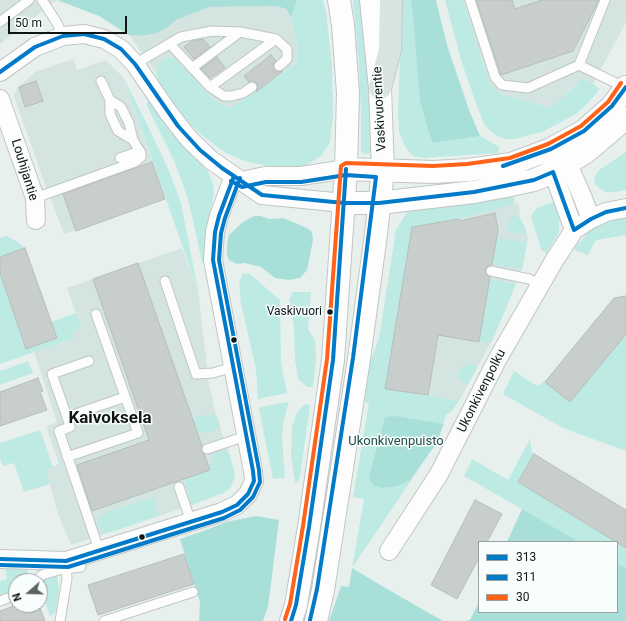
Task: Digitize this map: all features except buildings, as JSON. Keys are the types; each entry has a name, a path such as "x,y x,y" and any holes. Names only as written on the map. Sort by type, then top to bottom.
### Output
{"highway":[{"path":"380,88 390,50 391,0"}],"main road":[{"path":"291,621 296,605 309,526 333,360 346,169 348,93 343,25 339,0"},
{"name":"Vaskivuorentie","path":"316,621 323,590 356,382 383,171 380,88 372,0"},
{"path":"346,169 433,172 468,170 511,164 551,149 584,131 612,106 626,88"},
{"path":"344,203 379,203 474,192 534,180 560,168 591,149 626,118"}],"street":[{"path":"0,72 35,48 63,36 84,34 104,39 121,49 135,64 182,130 211,160 262,196 344,203"},
{"name":"Louhijantie","path":"0,99 35,198 36,220"},
{"path":"551,149 560,168 574,230"},
{"path":"560,168 582,196 591,219"},
{"path":"238,178 300,176 346,169"},
{"path":"0,559 71,565 99,550 231,509 243,501 248,494 254,481 213,260 215,232 219,216 238,178"},
{"name":"Ukonkivenpolku","path":"389,551 439,474 497,360 554,261 574,230 591,219 606,212 626,208"}],"lane":[{"path":"0,22 29,0"},
{"path":"42,0 57,23 63,36"},
{"path":"470,0 495,77 502,85 528,88 579,65 605,0"},
{"path":"135,64 181,37 212,31 240,32 276,38 287,49 287,59 279,66"},
{"path":"192,68 240,32"},
{"path":"210,87 276,38"},
{"path":"170,44 210,87 224,96 232,96 243,93 252,87"},
{"path":"579,65 626,88"},
{"path":"35,198 135,162 141,157 140,151 132,140 118,131 110,114 110,100 101,81"},
{"path":"110,100 121,107 129,123 132,140"},
{"path":"120,158 140,151"},
{"path":"491,271 529,279 541,285"},
{"path":"165,281 196,374 213,373 233,368"},
{"path":"68,457 138,433 96,314"},
{"path":"89,361 52,374 70,427 59,431 99,550"},
{"path":"67,417 125,397"},
{"path":"207,449 246,436"},
{"path":"179,487 191,522"},
{"path":"48,573 71,565"},
{"path":"60,621 67,579 71,565"},
{"path":"104,621 193,592"}],"shaded area":[{"path":"0,0 57,0 0,44"},
{"path":"463,0 626,0 626,22 593,84 585,80 577,83 551,108 501,94 491,87"},
{"path":"277,6 286,9 291,18 298,50 296,64 230,108 214,100 198,84 157,68 156,73 129,35 141,36 169,26 184,16 209,7"},
{"path":"73,59 77,70 106,60 123,77 165,199 64,234 14,96 17,88 35,72"},
{"path":"518,203 520,210 519,217 526,230 528,238 522,269 493,339 459,401 385,389 412,227 459,219"},
{"path":"182,248 198,290 209,383 216,415 235,475 233,483 230,488 223,493 71,545 58,514 46,469 59,464 46,426 57,422 34,352 74,338 72,332 81,328 67,288"}],"green space":[{"path":"57,0 297,0 291,18 286,9 277,6 209,7 178,19 157,33 141,36 129,35 99,16"},
{"path":"297,0 323,0 326,12 332,65 333,116 330,143 321,156 301,168 279,168 252,163 226,153 200,134 185,119 158,80 156,73 159,63 166,58 174,58 214,100 230,108 296,64 298,50 291,18"},
{"path":"353,0 362,0 371,104 371,151 368,154 362,153 361,149 359,66"},
{"path":"402,0 411,0 431,143 480,136 499,147 498,153 423,158 413,156 405,146 399,132 398,110"},
{"path":"411,0 436,0 447,45 469,110 480,136 432,143 420,101"},
{"path":"445,0 463,0 491,87 501,94 551,108 581,80 585,80 600,89 576,114 542,132 515,139 505,139 497,136 484,124 478,109 461,60"},
{"path":"123,77 170,173 181,203 198,290"},
{"path":"149,101 171,133 208,172 213,184 214,194 206,230 204,262 202,262 189,203 182,182 175,163 146,104"},
{"path":"626,152 626,190 606,192 599,188 595,184 594,178 599,170"},
{"name":"Ukonkivenpuisto","path":"512,192 515,204 459,219 412,227 385,388 459,401 452,411 446,415 440,435 433,448 352,568 364,499 353,497 369,403 364,402 369,365 379,338 396,230 407,212 416,206"},
{"path":"555,201 559,215 558,234 546,254 541,249 531,218 532,214 537,208"},
{"path":"626,215 626,235 596,240 588,255 573,249 591,230 611,219"},
{"path":"254,216 261,216 269,219 283,218 307,228 312,232 313,240 307,270 300,278 289,280 275,278 261,267 244,263 237,264 229,260 227,255 227,244 229,235 243,222"},
{"path":"513,216 520,218 526,230 526,235 507,231 509,220"},
{"path":"6,236 18,242 25,248 0,257 0,238"},
{"path":"497,238 527,243 522,269 492,264"},
{"path":"0,273 26,349 56,338 51,322 76,313 81,328 72,332 74,338 0,364"},
{"path":"243,273 250,274 280,300 281,363 287,393 258,399 256,369 241,304 239,283"},
{"path":"490,280 516,284 493,339 488,343 479,342"},
{"path":"293,292 311,292 308,329 315,341 316,359 313,387 307,387 298,379 295,360 294,327 289,300"},
{"path":"626,334 626,451 563,428 503,394 514,371 537,386"},
{"path":"28,361 33,373 0,385 0,369 1,371"},
{"path":"469,364 478,366 468,384 460,380 458,375 459,371"},
{"path":"289,402 284,419 282,436 285,478 273,479 259,409 260,407"},
{"path":"306,404 310,405 300,476 298,482 295,482 291,456 292,426 301,407"},
{"path":"213,414 216,415 220,425 212,432 197,432 186,419"},
{"name":"Ukonkivenpuisto","path":"394,416 444,424 433,448 409,481 397,486 381,488 375,486 369,477 385,417"},
{"path":"40,430 53,467 46,470 50,484 24,492 14,463 3,466 0,459 0,443"},
{"path":"530,439 532,452 534,454 518,482 614,541 578,541 464,476 472,459 508,480"},
{"path":"227,450 235,475 230,488 223,493 192,505 184,479 210,470 208,464 214,461 212,453"},
{"path":"153,497 159,516 108,533 97,525 99,517 103,514"},
{"path":"522,509 578,541 507,541"},
{"path":"256,516 279,520 268,607 263,621 199,621 200,602 180,539 226,522"},
{"path":"618,544 626,548 626,568 618,564"},
{"path":"618,564 626,568 626,621 465,621 470,620 478,604 478,613 618,613"},
{"path":"5,566 27,570 28,573 8,573 8,594 0,598 0,581 7,579"},
{"path":"352,568 443,621 329,621 341,586 349,587"},
{"path":"57,574 59,589 56,611 50,616 48,610 48,577"}],"transit line":[{"name":"313","path":"0,72 35,47 63,36 84,34 104,39 121,49 135,64 178,126 200,150 222,168 262,195 344,203 379,203 474,192 534,180 553,172 574,230 591,219 606,212 626,208"},
{"name":"30","path":"285,619 290,604 303,526 327,359 341,166 346,163 433,166 467,164 510,158 548,144 581,126 608,102 621,83"},
{"name":"313","path":"503,166 551,149 584,131 612,106 626,87"},
{"name":"313","path":"291,621 296,605 309,527 333,360 346,169"},
{"name":"311","path":"231,181 242,187 266,182 301,182 346,175 376,177 353,358 317,589 310,620"},
{"name":"313","path":"0,559 66,561 222,512 237,505 248,494 254,481 253,471 213,260 215,232 219,216 234,176"},
{"name":"311","path":"0,565 68,567 224,518 240,510 253,497 260,482 259,470 219,260 221,233 240,178"}],"place":[{"name":"Vaskivuori","path":"330,312"}],"district":[{"name":"Kaivoksela","path":"110,419"}]}
